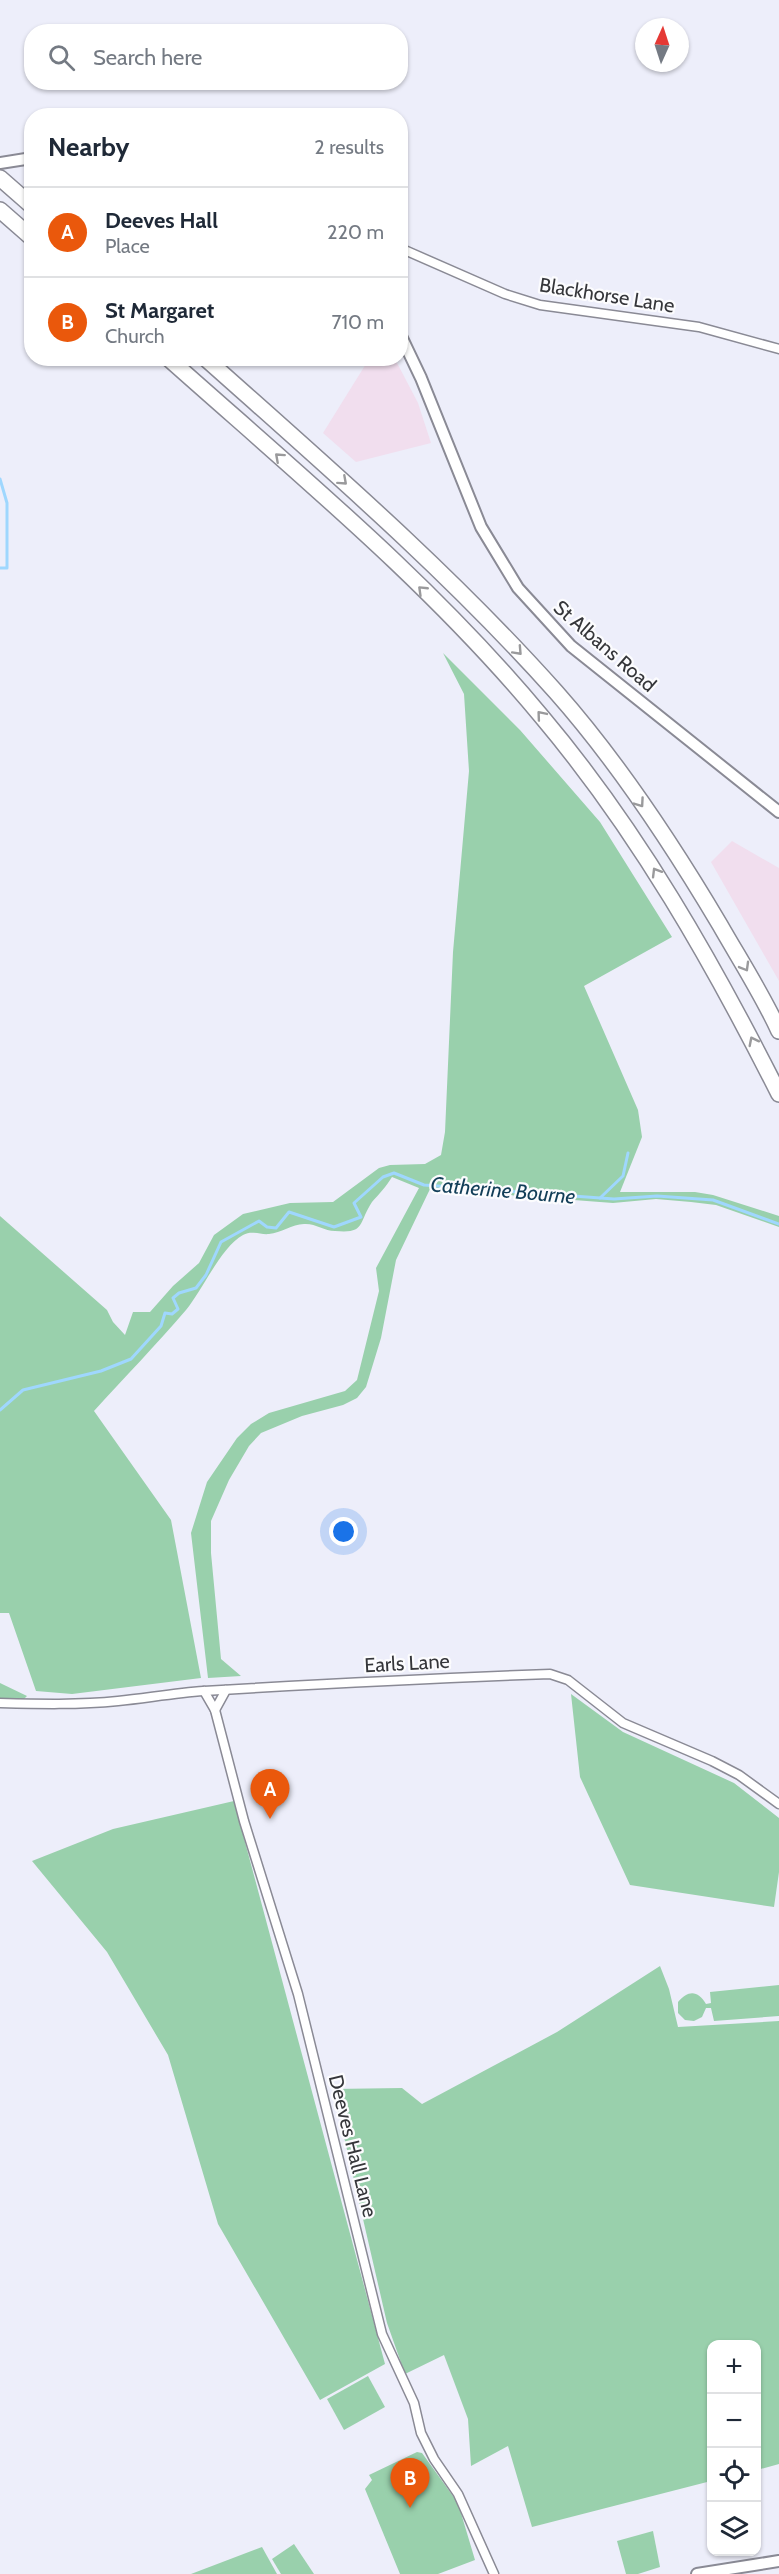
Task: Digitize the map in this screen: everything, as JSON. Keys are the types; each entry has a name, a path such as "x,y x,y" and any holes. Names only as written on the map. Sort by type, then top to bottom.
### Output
{"highway":[{"path":"0,178 24,199"},
{"path":"0,210 24,231"},
{"path":"177,366 342,513 464,630 543,717 654,867 748,1032 779,1094"},
{"path":"214,366 411,544 478,609 557,693 622,776 698,888 779,1031"}],"main road":[{"path":"0,163 24,159"},
{"name":"St Albans Road","path":"408,350 422,378 481,526 518,588 553,628 580,653 779,812"},
{"path":"697,2574 779,2561"}],"street":[{"name":"Blackhorse Lane","path":"408,252 505,294 540,305 699,327 779,349"},
{"name":"Earls Lane","path":"0,1703 57,1705 118,1701 204,1691 382,1680 550,1674 568,1680 623,1724 712,1761 739,1775 779,1804"},
{"path":"215,1710 226,1690"},
{"name":"Deeves Hall Lane","path":"204,1691 215,1710 248,1833 298,1994 382,2334 414,2403 421,2433 434,2459 458,2494 494,2574"}],"shaded area":[{"path":"365,366 399,366 418,403 431,443 356,462 323,433"},
{"path":"732,841 779,868 779,981 711,862"}],"green space":[{"path":"443,653 520,730 600,822 672,937 584,986 638,1110 642,1137 620,1192 695,1192 713,1195 779,1216 779,1227 716,1205 691,1202 656,1199 613,1203 430,1189 396,1260 381,1338 366,1387 357,1398 343,1405 302,1416 261,1433 249,1446 229,1480 211,1521 211,1553 221,1659 241,1676 208,1678 191,1533 207,1482 237,1438 251,1424 269,1413 345,1391 357,1380 379,1291 376,1268 419,1188 392,1177 372,1202 360,1226 352,1231 331,1231 304,1224 273,1233 243,1235 227,1249 186,1310 94,1411 171,1520 201,1678 72,1694 36,1691 9,1613 0,1613 0,1216 107,1310 113,1322 125,1335 133,1312 150,1312 173,1286 199,1263 214,1235 243,1214 290,1203 333,1202 379,1168 390,1165 425,1164 441,1155 445,1132 453,952 469,771 464,694"},
{"path":"0,1683 27,1696 22,1701 0,1700"},
{"path":"571,1694 623,1732 734,1783 779,1818 779,1872 774,1907 630,1885 580,1777"},
{"path":"234,1801 385,2364 320,2400 218,2224 168,2055 107,1952 32,1861 113,1829"},
{"path":"660,1966 669,1989 678,2027 779,2021 779,2464 761,2469 761,2340 707,2340 707,2482 532,2527 508,2446 471,2466 468,2419 444,2355 405,2374 387,2323 333,2089 402,2088 422,2104 557,2032"},
{"path":"779,1985 779,2016 714,2021 711,2008 706,2008 702,2017 694,2021 685,2020 678,2013 678,2002 685,1995 696,1994 706,2004 711,2003 710,1992"},
{"path":"368,2376 385,2407 344,2430 327,2399"},
{"path":"417,2452 422,2453 458,2503 475,2560 438,2574 400,2574 365,2489 372,2480 369,2475"},
{"path":"653,2531 660,2567 638,2574 626,2574 617,2541"},
{"path":"294,2544 314,2574 281,2574 272,2559"},
{"path":"262,2547 277,2574 191,2574"}],"waterway":[{"path":"0,479 7,503 7,568 0,568"},
{"path":"600,1198 623,1176 628,1153"},
{"name":"Catherine Bourne","path":"0,1410 23,1390 101,1371 131,1359 161,1326 165,1313 172,1314 178,1309 173,1298 179,1293 196,1288 206,1275 221,1242 259,1221 267,1227 276,1228 289,1212 334,1227 361,1217 354,1203 383,1177 394,1173 424,1185 614,1199 657,1196 713,1200 779,1224"}],"place":[{"name":"Deeves Hall","path":"270,1819"},
{"name":"St Margaret","path":"410,2508"}]}
